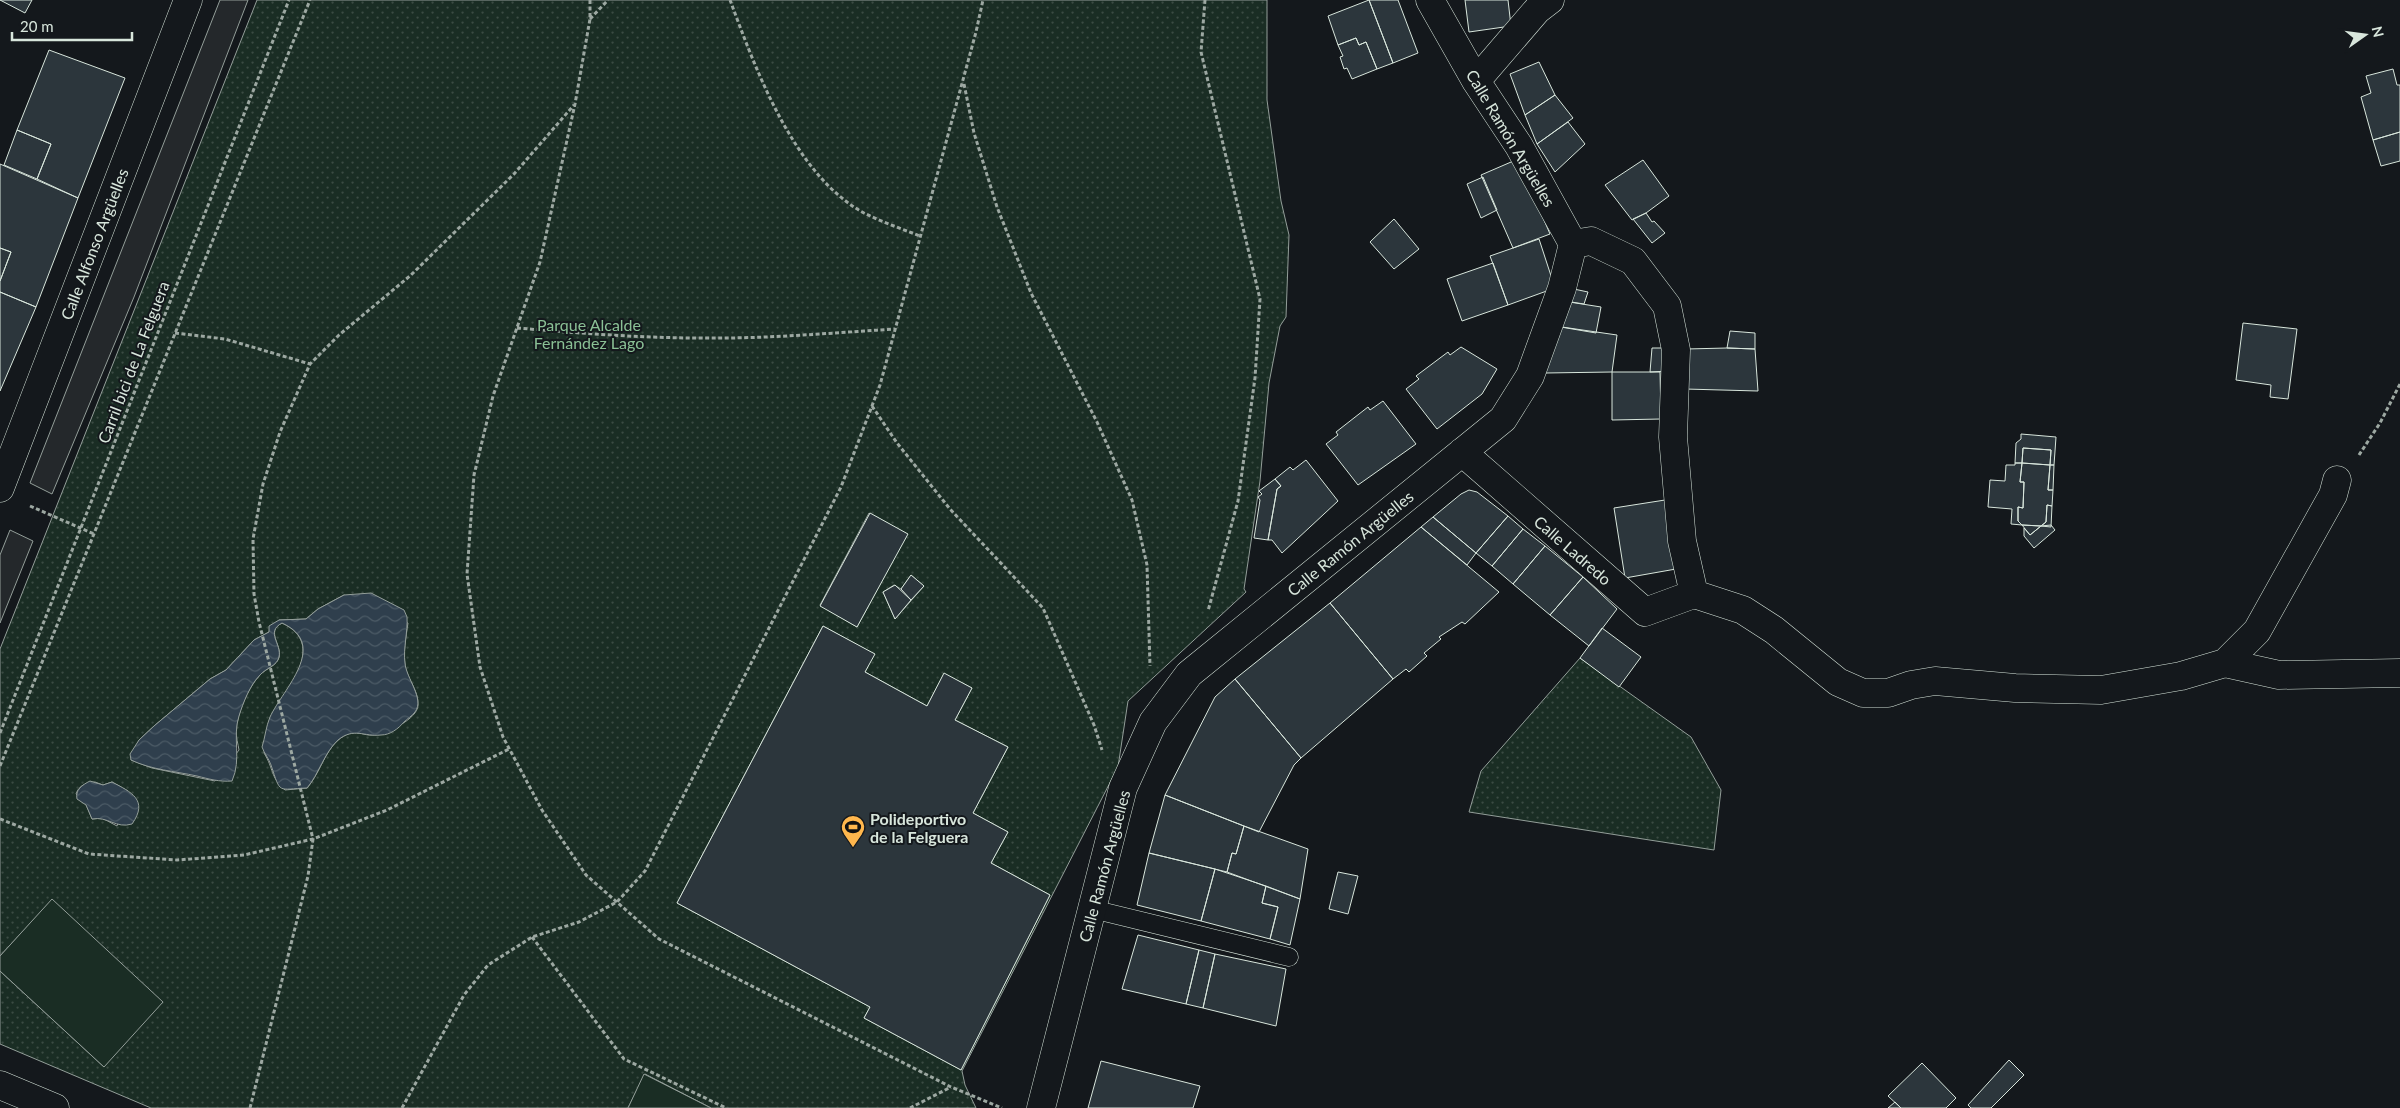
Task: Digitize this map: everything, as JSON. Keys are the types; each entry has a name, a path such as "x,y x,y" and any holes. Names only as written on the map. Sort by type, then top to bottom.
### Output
{"street":[{"name":"Calle Alfonso Argüelles","path":"0,488 188,0"},
{"name":"Calle Ramón Argüelles","path":"1041,1108 1123,788 1153,722 1189,674 1503,419 1530,376 1562,288 1573,244 1519,146 1476,81 1430,0"},
{"path":"1476,81 1537,10 1550,0"},
{"path":"1573,244 1591,241 1633,261 1667,306 1676,350 1673,437 1682,541 1694,594 1743,610 1774,630 1838,682 1863,693 1888,693 1911,685 1935,682 2015,688 2101,690 2181,676 2225,663 2257,631 2334,495 2337,480"},
{"name":"Calle Ladredo","path":"1462,452 1644,612 1694,594"},
{"path":"2225,663 2279,675 2400,674"},
{"path":"0,1085 55,1108"}],"lane":[{"path":"1092,909 1289,957"}],"path":[{"name":"Carril bici de La Felguera","path":"0,733 289,0"},
{"path":"0,766 310,0"},
{"path":"590,0 590,19 575,104 540,262 493,396 474,475 467,574 480,667 503,737 542,810 586,875 659,939 951,1087 1002,1108"},
{"path":"590,19 608,0"},
{"path":"730,0 755,66 775,108 800,151 834,190 863,212 920,236"},
{"path":"402,1108 464,995 488,965 532,937 579,922 617,902 645,871 841,487 872,406 895,329 963,81 983,0"},
{"path":"1205,0 1201,52 1260,299 1255,378 1238,501 1207,618"},
{"path":"963,81 974,133 994,198 1031,293 1097,422 1132,500 1147,565 1150,669"},
{"path":"250,1108 308,876 313,839 259,622 254,594 252,539 263,484 280,432 310,364 339,335 411,275 514,174 575,104"},
{"path":"517,328 596,335 700,338 793,336 895,329"},
{"path":"175,333 225,339 310,364"},
{"path":"2337,480 2356,458 2380,423 2400,384"},
{"path":"872,406 897,443 950,509 1043,608 1094,725 1103,753"},
{"path":"27,504 94,534"},
{"path":"0,819 90,854 177,860 244,855 313,839 387,810 509,749"},
{"path":"532,937 624,1059 726,1108"},
{"path":"910,1108 951,1087"}],"green space":[{"name":"Parque Alcalde Fernández Lago","path":"257,0 1267,0 1267,100 1281,201 1289,235 1286,317 1280,326 1269,383 1260,481 1244,589 1246,592 1128,701 1118,767 962,1071 965,1085 976,1108 711,1108 645,1074 628,1108 151,1108 0,1044 0,971 104,1067 52,900 0,956 0,649","holes":["869,513 907,534 857,627 820,605","911,575 924,586 895,619 883,592 894,585 901,589","344,595 408,623 404,660 418,700 417,710 413,715 393,729 379,734 352,733 341,738 329,751 307,788 285,790 274,777 264,753 270,718 296,676 303,656 303,647 300,638 293,630 282,623 275,631 279,650 278,660 260,675 247,694 237,724 236,733 239,750 215,781 152,768 131,760 139,740 210,679 226,670 254,640 269,632 279,620 306,619 318,609","823,626 874,654 865,672 927,706 944,674 972,688 955,720 1008,747 973,813 1008,832 991,863 1050,895 961,1070 864,1018 870,1007 677,903","95,782 103,785 112,782 128,791 117,826 102,818 92,819 86,804 76,794 83,785"]},
{"path":"1580,658 1691,737 1721,790 1714,850 1469,812 1481,771"},
{"path":"52,899 163,1002 104,1067 0,971 0,956"},
{"path":"644,1074 711,1108 628,1108"}],"shaded area":[{"path":"220,0 248,0 134,297 52,494 30,483"},
{"path":"10,530 33,541 0,623 0,555"}],"water":[{"path":"371,593 404,610 407,617 405,663 418,701 414,713 391,733 375,735 354,733 344,736 333,745 307,788 285,789 279,786 262,747 270,717 299,668 303,655 302,643 296,632 282,623 277,627 274,634 279,652 278,660 256,679 239,716 236,732 237,756 232,781 214,780 163,770 131,760 130,754 139,740 210,679 226,670 254,640 269,632 269,626 279,620 306,619 318,609 344,595"},
{"path":"90,781 103,785 112,782 126,789 136,798 139,809 132,824 121,825 103,819 92,819 86,805 77,799 77,793 80,788"}],"building":[{"path":"0,0 32,0 25,13"},
{"path":"1369,0 1398,0 1418,53 1393,63"},
{"path":"1369,0 1393,63 1377,69 1366,42 1359,45 1356,38 1338,45 1328,16"},
{"path":"1465,0 1508,0 1511,26 1469,32"},
{"path":"1356,38 1359,45 1366,42 1377,69 1352,79 1347,68 1344,69 1340,57 1343,56 1338,45"},
{"path":"49,50 125,78 78,198 37,179 51,144 17,130"},
{"path":"1539,62 1555,95 1525,115 1510,74"},
{"path":"2393,69 2397,85 2400,85 2400,132 2373,140 2361,97 2371,93 2366,76"},
{"path":"1555,95 1573,118 1537,144 1525,115"},
{"path":"1568,122 1585,144 1555,172 1537,144"},
{"path":"17,130 51,144 37,179 4,165"},
{"path":"2400,132 2400,161 2381,166 2373,140"},
{"path":"1518,159 1550,234 1513,248 1481,175"},
{"path":"1643,160 1669,196 1646,213 1632,220 1605,185"},
{"path":"0,164 78,198 36,307 0,292 0,281 11,252 0,248"},
{"path":"1483,177 1497,210 1481,218 1467,184"},
{"path":"1646,213 1652,222 1654,221 1665,233 1652,243 1633,219"},
{"path":"1394,219 1419,249 1394,269 1370,242"},
{"path":"1539,239 1555,288 1508,305 1490,256"},
{"path":"0,248 11,252 0,281"},
{"path":"1493,263 1508,305 1462,321 1447,279"},
{"path":"1569,288 1588,292 1584,304 1565,301"},
{"path":"0,292 36,307 0,391"},
{"path":"1563,301 1601,307 1596,333 1555,326"},
{"path":"2243,323 2297,329 2288,399 2270,397 2271,385 2236,380"},
{"path":"1555,326 1617,335 1612,372 1545,373"},
{"path":"1730,331 1755,333 1755,349 1727,348"},
{"path":"1461,347 1497,369 1482,394 1437,429 1406,389 1419,379 1416,376 1448,352 1450,355"},
{"path":"1652,348 1668,348 1669,371 1650,372"},
{"path":"1686,349 1755,349 1758,391 1685,389"},
{"path":"1612,372 1660,372 1661,419 1612,420"},
{"path":"1383,401 1416,444 1358,485 1326,444 1338,435 1336,432 1368,407 1370,410"},
{"path":"2021,434 2056,437 2054,465 2050,465 2051,450 2023,448 2022,463 2015,463 2016,443 2021,439"},
{"path":"2023,448 2051,450 2050,465 2022,463"},
{"path":"1306,460 1338,501 1282,553 1272,540 1268,540 1277,489 1281,486 1275,479 1290,467 1293,470"},
{"path":"2015,463 2022,463 2020,482 2024,482 2023,508 2018,507 2018,521 2022,525 2011,524 2012,509 1988,507 1990,480 2005,481 2006,465 2015,465"},
{"path":"2022,463 2050,465 2048,490 2053,490 2052,506 2047,505 2046,522 2041,526 2022,525 2018,521 2018,507 2023,508 2024,482 2020,482"},
{"path":"2050,465 2054,465 2053,490 2048,490"},
{"path":"1275,479 1281,486 1277,489 1268,540 1254,538 1260,500 1258,497 1262,494 1259,491"},
{"path":"1469,490 1477,492 1508,516 1476,553 1433,517 1461,494"},
{"path":"1665,500 1676,569 1625,578 1614,508"},
{"path":"2047,505 2052,506 2051,527 2041,526 2046,522"},
{"path":"870,513 908,534 857,627 820,606"},
{"path":"1508,516 1523,529 1492,566 1476,553"},
{"path":"1433,517 1476,553 1467,565 1421,527"},
{"path":"2022,525 2041,526 2030,535"},
{"path":"2051,525 2055,530 2034,548 2024,536 2024,528 2030,535 2041,526"},
{"path":"1421,527 1499,592 1465,624 1462,622 1439,637 1441,639 1424,653 1427,656 1409,672 1406,669 1393,679 1330,603"},
{"path":"1523,529 1545,546 1513,584 1492,566"},
{"path":"1545,546 1583,577 1550,615 1513,584"},
{"path":"911,575 924,586 911,600 901,589"},
{"path":"1583,577 1617,609 1589,646 1550,615"},
{"path":"895,585 911,600 895,619 883,592"},
{"path":"1330,603 1393,679 1301,758 1235,679"},
{"name":"Polideportivo de la Felguera","path":"823,626 875,654 865,672 927,706 944,673 972,688 955,720 1008,747 973,813 1008,832 991,863 1050,895 961,1070 864,1018 870,1007 677,903"},
{"path":"1602,628 1641,657 1619,687 1580,658"},
{"path":"1235,679 1301,758 1294,765 1259,832 1165,795 1215,697"},
{"path":"1165,795 1244,826 1236,854 1232,853 1227,872 1149,853"},
{"path":"1244,826 1308,849 1300,899 1227,872 1232,853 1236,854"},
{"path":"1149,853 1215,869 1201,921 1137,905"},
{"path":"1215,869 1266,886 1262,903 1278,907 1270,939 1201,921"},
{"path":"1338,872 1358,876 1348,914 1329,909"},
{"path":"1266,886 1300,899 1290,945 1270,939 1278,907 1262,903"},
{"path":"1138,935 1199,950 1186,1004 1122,989"},
{"path":"1199,950 1215,954 1203,1008 1186,1004"},
{"path":"1215,954 1286,969 1276,1026 1203,1008"},
{"path":"2009,1060 2024,1075 1991,1108 1971,1108 1968,1105"},
{"path":"1101,1061 1200,1086 1193,1108 1088,1108"},
{"path":"1922,1063 1956,1098 1946,1108 1901,1108 1888,1096"},
{"path":"1895,1102 1901,1108 1888,1108"}],"place":[{"name":"Polideportivo de la Felguera","path":"853,848"}]}
